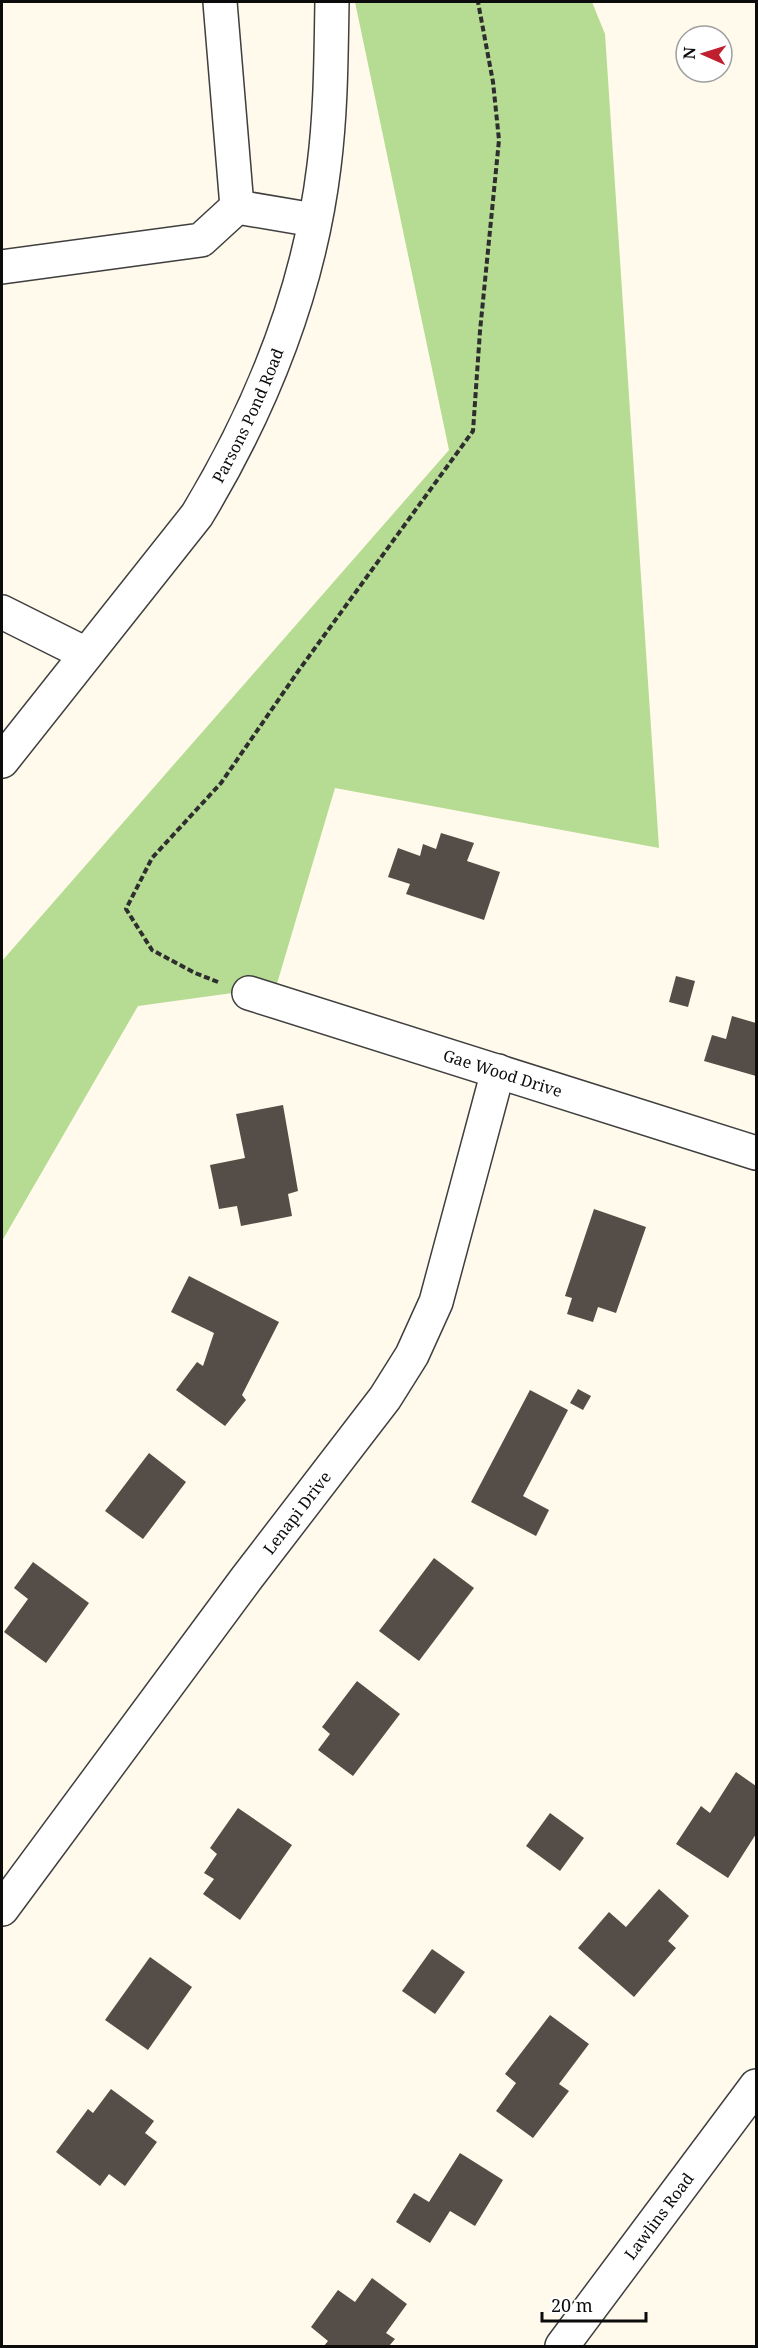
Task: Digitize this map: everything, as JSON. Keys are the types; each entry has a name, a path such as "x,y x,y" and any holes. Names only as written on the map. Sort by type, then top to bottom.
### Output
{"street":[{"path":"220,2 237,207"},
{"name":"Parsons Pond Road","path":"2,761 197,515 253,413 286,328 307,256 314,220 324,167 331,92 332,2"},
{"path":"237,207 314,220"},
{"path":"2,267 201,240 237,207"},
{"path":"3,616 86,654"},
{"name":"Gae Wood Drive","path":"249,993 756,1153"},
{"name":"Lenapi Drive","path":"2,1909 246,1579 385,1398 412,1355 436,1302 498,1071"},
{"name":"Lawlins Road","path":"562,2346 756,2086"}],"path":[{"path":"249,993 195,973 152,950 126,909 152,858 221,783 299,670 473,431 480,331 500,140 493,82 478,2"}],"green space":[{"path":"355,2 592,2 605,34 659,848 335,788 276,987 138,1006 2,1241 2,961 449,450"}],"building":[{"path":"441,833 474,843 467,861 500,872 484,920 406,894 410,884 388,877 398,848 420,856 423,844 436,849"},
{"path":"676,976 695,981 688,1007 669,1002"},
{"path":"732,1016 756,1023 756,1076 704,1061 712,1035 726,1039"},
{"path":"283,1105 298,1191 288,1194 292,1216 241,1226 237,1206 219,1209 210,1165 245,1158 236,1114"},
{"path":"594,1209 646,1227 616,1313 598,1307 593,1322 567,1314 572,1298 565,1296"},
{"path":"189,1276 279,1322 242,1395 246,1400 225,1426 176,1390 197,1362 203,1366 214,1333 171,1312"},
{"path":"578,1389 591,1396 583,1410 570,1403"},
{"path":"530,1390 568,1410 523,1496 549,1510 536,1536 471,1502"},
{"path":"149,1453 186,1482 143,1539 105,1511"},
{"path":"434,1558 474,1588 419,1661 379,1631"},
{"path":"33,1562 89,1603 46,1663 4,1632 28,1599 14,1588"},
{"path":"357,1681 400,1714 353,1776 318,1750 330,1734 322,1727"},
{"path":"736,1772 756,1786 756,1834 728,1878 676,1844 701,1806 710,1813"},
{"path":"238,1808 292,1845 240,1920 203,1894 214,1879 204,1873 217,1854 210,1848"},
{"path":"550,1813 584,1838 560,1871 526,1846"},
{"path":"659,1889 689,1916 668,1941 676,1948 634,1997 578,1948 609,1912 626,1927"},
{"path":"432,1949 465,1972 435,2014 402,1991"},
{"path":"150,1957 192,1987 148,2050 105,2020"},
{"path":"550,2015 589,2044 559,2084 569,2091 533,2138 496,2111 516,2083 505,2074"},
{"path":"111,2089 154,2121 145,2133 157,2142 125,2186 109,2174 100,2186 56,2152 88,2109 93,2113"},
{"path":"460,2153 503,2180 475,2226 450,2211 430,2243 396,2222 414,2193 429,2202"},
{"path":"372,2278 407,2304 386,2333 395,2339 389,2346 324,2346 328,2341 311,2327 338,2290 355,2302"}]}
